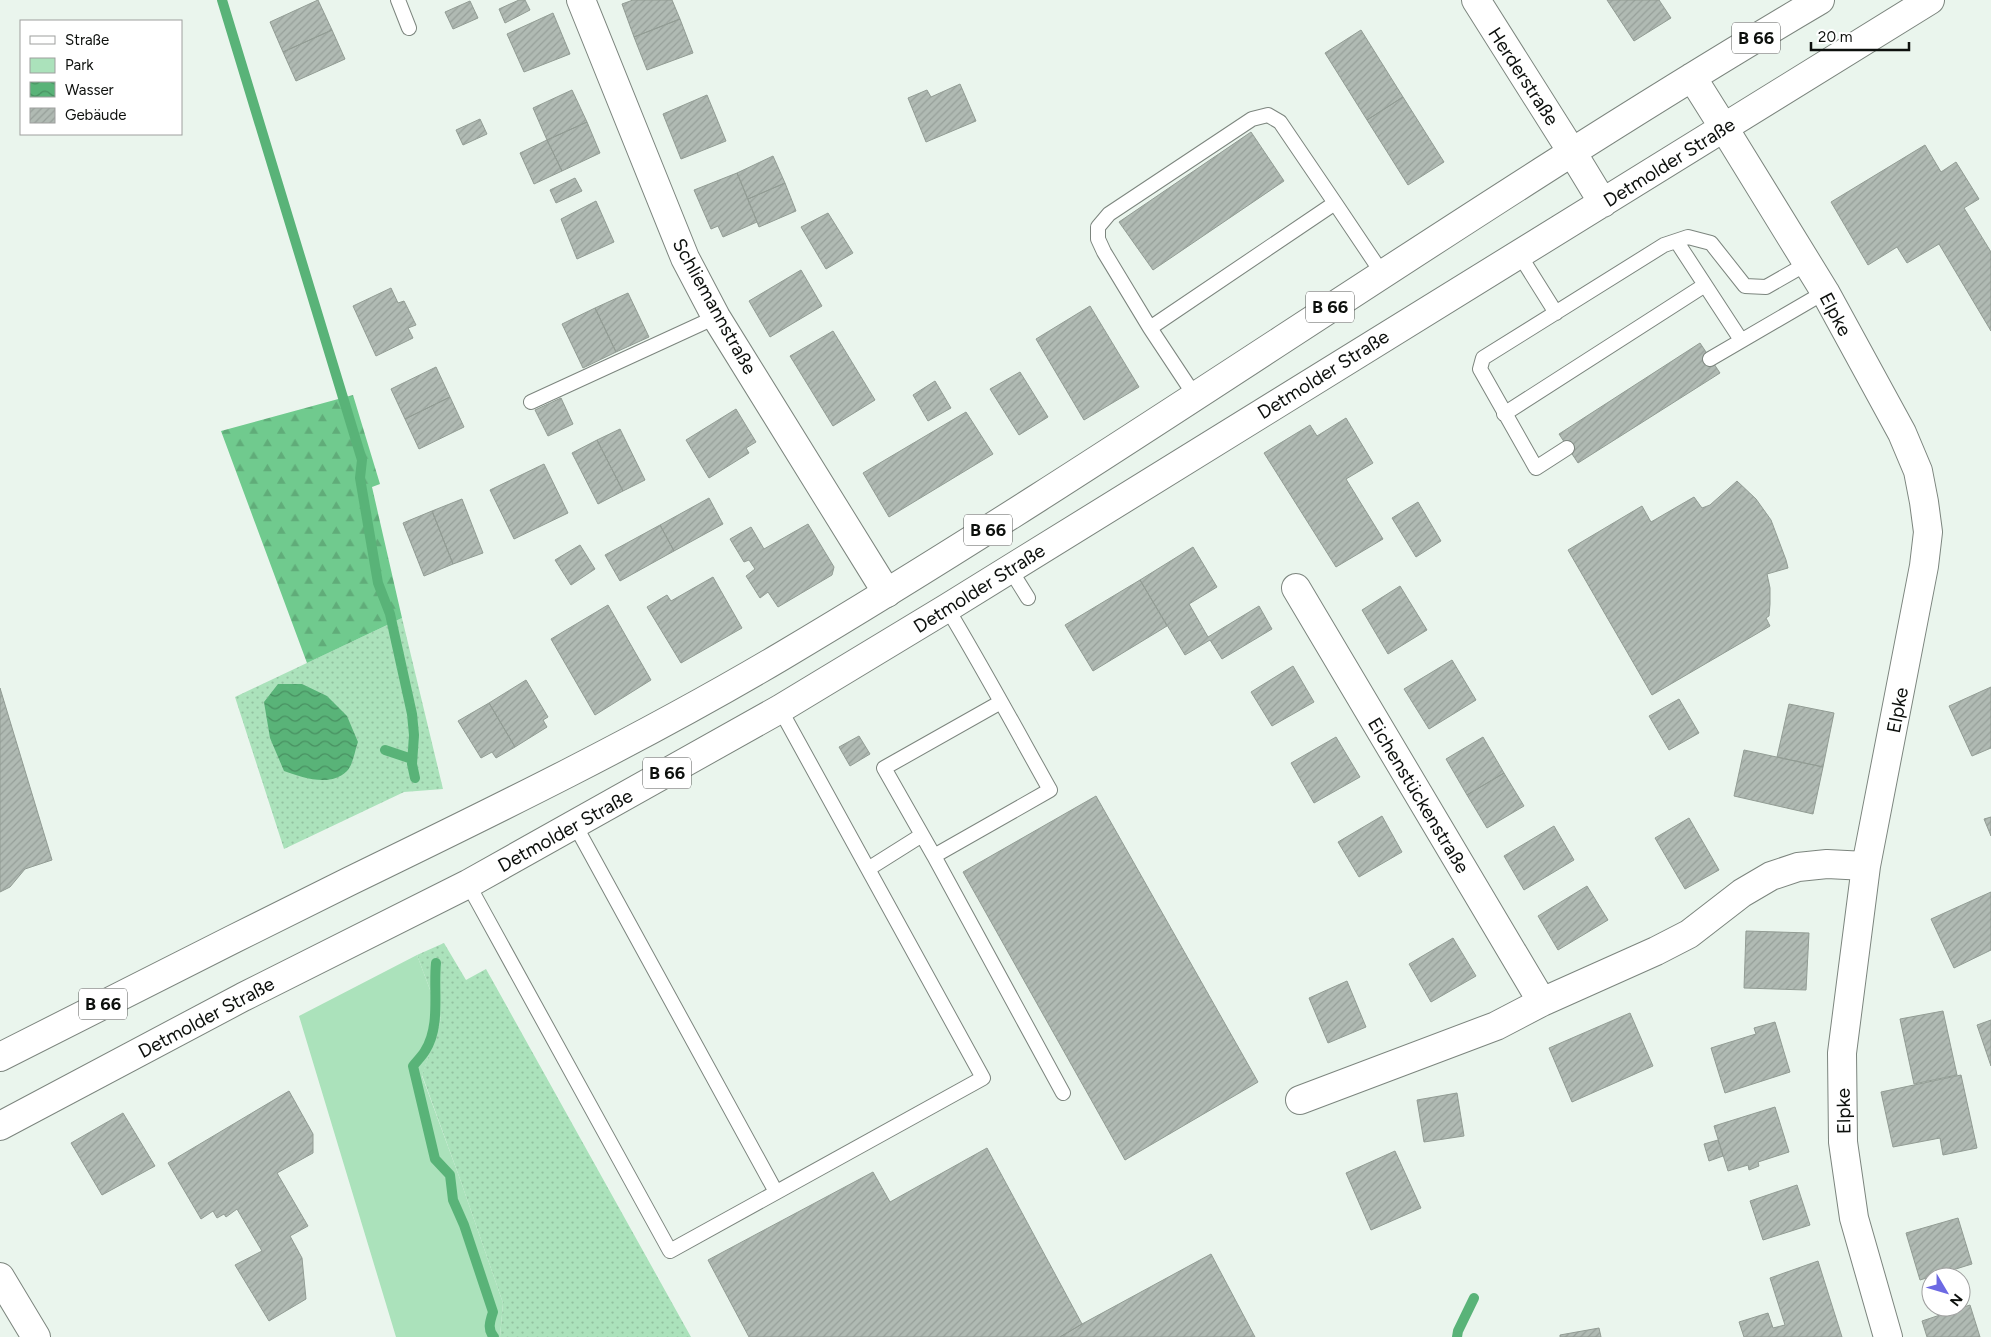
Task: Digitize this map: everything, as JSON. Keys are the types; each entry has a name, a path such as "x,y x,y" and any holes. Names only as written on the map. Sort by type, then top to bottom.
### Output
{"main road":[{"name":"Schliemannstraße","path":"581,0 685,258 716,317 886,593"},
{"name":"Herderstraße","path":"1476,0 1603,203"},
{"name":"B 66","path":"0,1057 626,743 777,659 983,534 1382,273 1692,77 1820,0"},
{"name":"Detmolder Straße","path":"0,1126 243,997 468,884 780,709 947,608 1930,0"},
{"name":"Elpke","path":"1692,77 1808,263 1902,433 1918,471 1924,502 1928,532 1924,566 1866,866 1842,1053 1843,1142 1854,1218 1888,1337"},
{"name":"Eichenstückenstraße","path":"1296,588 1542,1002"},
{"path":"1300,1100 1496,1026 1542,1002 1656,951 1689,934 1742,893 1771,876 1798,867 1827,864 1866,866"},
{"path":"0,1277 36,1337"}],"lane":[{"path":"398,0 410,28"},
{"path":"1196,396 1122,285 1098,239 1098,227 1109,214 1252,119 1268,115 1280,122 1382,273"},
{"path":"1150,328 1335,203"},
{"path":"1567,448 1536,468 1480,369 1483,358 1664,245 1688,237 1711,243 1745,286 1766,287 1808,263"},
{"path":"1677,242 1741,340"},
{"path":"1519,254 1556,313"},
{"path":"1504,414 1704,285"},
{"path":"1710,359 1825,292"},
{"path":"531,402 716,317"},
{"path":"1010,569 1028,598"},
{"path":"934,856 1050,790 947,608"},
{"path":"1001,702 884,768 1063,1093"},
{"path":"468,884 670,1251 983,1078 780,709"},
{"path":"575,825 776,1192"},
{"path":"868,869 922,835"}],"green space":[{"path":"353,395 380,484 372,487 402,618 307,663 221,431"},
{"path":"402,618 443,789 404,792 284,849 235,697"},
{"path":"444,943 466,980 486,969 691,1337 500,1337 503,1303 422,1075 441,1019 417,955"},
{"path":"417,955 441,1019 422,1076 503,1303 500,1337 396,1337 299,1016"}],"water":[{"path":"278,684 302,684 327,696 347,716 358,742 351,765 347,771 333,779 316,780 284,771 270,738 264,702"}],"building":[{"path":"318,0 332,30 283,52 270,22"},
{"path":"519,0 525,0 530,10 505,23 499,9"},
{"path":"633,0 672,0 680,19 634,37 622,4"},
{"path":"1607,0 1659,0 1671,18 1634,41"},
{"path":"470,1 478,18 453,29 445,12"},
{"path":"553,13 570,54 524,72 507,34"},
{"path":"680,19 693,53 647,70 634,37"},
{"path":"332,30 345,59 296,81 283,52"},
{"path":"1361,30 1403,97 1367,120 1325,53"},
{"path":"960,84 976,121 926,142 908,98 927,90 931,97"},
{"path":"572,90 587,122 547,140 533,108"},
{"path":"707,95 726,141 681,159 663,114"},
{"path":"1403,97 1444,162 1408,185 1367,120"},
{"path":"480,119 487,134 463,145 456,130"},
{"path":"587,122 600,153 562,171 547,140"},
{"path":"1251,132 1284,181 1153,270 1119,222"},
{"path":"547,140 562,171 534,184 520,153"},
{"path":"1925,145 1941,172 1956,162 1979,199 1964,208 1991,252 1991,331 1939,244 1907,263 1897,247 1868,265 1831,202"},
{"path":"773,156 785,183 748,199 737,173"},
{"path":"737,173 757,222 723,237 718,226 711,229 694,190"},
{"path":"575,178 582,191 556,203 550,190"},
{"path":"785,183 796,211 759,227 748,199"},
{"path":"596,201 614,242 577,259 561,219"},
{"path":"828,213 853,253 826,269 801,227"},
{"path":"801,270 822,306 770,337 749,301"},
{"path":"391,288 398,303 404,301 416,325 408,328 413,338 376,356 353,306"},
{"path":"628,293 649,337 616,352 595,308"},
{"path":"1090,306 1139,387 1084,420 1036,339"},
{"path":"595,308 616,352 583,368 562,324"},
{"path":"833,331 875,400 833,426 790,356"},
{"path":"1700,343 1720,373 1578,463 1559,434"},
{"path":"436,367 450,397 405,419 391,389"},
{"path":"1020,372 1048,417 1019,435 990,389"},
{"path":"935,381 951,408 928,421 913,395"},
{"path":"450,397 464,427 419,449 405,419"},
{"path":"561,398 573,424 548,436 535,410"},
{"path":"736,409 756,442 746,448 749,453 709,478 686,440"},
{"path":"966,412 993,454 889,517 863,473"},
{"path":"1346,418 1373,463 1346,479 1383,539 1336,567 1264,453 1310,425 1317,436"},
{"path":"620,429 645,480 623,491 597,440"},
{"path":"597,440 623,491 598,504 572,453"},
{"path":"544,464 568,513 514,539 490,490"},
{"path":"1737,481 1756,499 1771,520 1788,568 1767,574 1770,588 1770,604 1769,616 1766,618 1770,626 1652,695 1568,550 1642,506 1651,522 1694,497 1702,508 1710,505"},
{"path":"709,498 723,524 674,551 660,525"},
{"path":"462,499 483,553 453,564 432,511"},
{"path":"1418,502 1441,541 1416,557 1392,518"},
{"path":"432,511 453,564 424,576 403,523"},
{"path":"808,524 834,567 832,575 778,607 768,592 760,598 746,576 755,569 749,560 744,562 730,539 751,527 764,549"},
{"path":"660,525 674,551 620,581 605,555"},
{"path":"580,545 595,569 571,585 555,560"},
{"path":"1193,547 1217,587 1189,604 1208,637 1259,606 1272,629 1222,659 1210,640 1185,655 1140,580"},
{"path":"713,577 742,628 681,663 647,607 667,595 671,601"},
{"path":"1140,580 1167,626 1093,671 1065,625"},
{"path":"1400,586 1427,630 1388,654 1362,610"},
{"path":"608,605 651,680 595,715 551,639"},
{"path":"1452,660 1476,700 1429,729 1404,689"},
{"path":"1293,666 1314,702 1272,726 1251,692"},
{"path":"526,680 548,717 543,720 547,727 515,747 489,703"},
{"path":"1991,687 1991,748 1972,756 1949,706"},
{"path":"0,688 52,860 25,869 10,887 0,892"},
{"path":"1679,699 1699,733 1669,750 1649,716"},
{"path":"489,703 515,747 496,758 492,752 481,758 458,721"},
{"path":"1789,704 1834,713 1823,767 1777,757"},
{"path":"859,736 870,754 850,766 839,747"},
{"path":"1336,737 1360,777 1314,803 1291,763"},
{"path":"1483,737 1504,773 1467,795 1446,759"},
{"path":"1744,750 1823,767 1813,814 1734,796"},
{"path":"1504,773 1524,806 1487,828 1467,795"},
{"path":"1096,796 1258,1082 1125,1160 963,872"},
{"path":"1382,816 1402,852 1359,877 1338,842"},
{"path":"1991,817 1991,836 1984,819"},
{"path":"1689,818 1719,870 1685,889 1655,838"},
{"path":"1554,826 1574,860 1524,890 1504,856"},
{"path":"1587,886 1608,920 1558,950 1538,916"},
{"path":"1991,892 1991,950 1954,968 1931,919"},
{"path":"1746,931 1809,933 1806,990 1744,988"},
{"path":"1453,938 1476,976 1431,1002 1409,964"},
{"path":"1347,981 1366,1027 1328,1043 1309,998"},
{"path":"1943,1011 1957,1075 1914,1084 1900,1019"},
{"path":"1630,1013 1653,1066 1572,1102 1549,1048"},
{"path":"1991,1020 1991,1066 1977,1025"},
{"path":"1775,1022 1790,1072 1725,1093 1711,1048 1756,1034 1754,1028"},
{"path":"1961,1075 1977,1148 1943,1155 1940,1138 1893,1147 1881,1092"},
{"path":"289,1091 313,1134 313,1153 277,1173 308,1226 290,1236 302,1258 306,1299 269,1321 235,1265 262,1251 237,1209 226,1217 224,1214 217,1218 213,1211 201,1219 168,1163"},
{"path":"1457,1093 1464,1136 1424,1142 1417,1100"},
{"path":"1775,1107 1789,1152 1758,1162 1759,1166 1749,1170 1748,1165 1728,1171 1714,1126"},
{"path":"123,1113 155,1166 102,1195 71,1143"},
{"path":"1718,1140 1723,1156 1709,1161 1704,1144"},
{"path":"987,1148 1082,1324 1060,1337 749,1337 708,1260 873,1172 890,1202"},
{"path":"1395,1151 1421,1208 1371,1230 1346,1173"},
{"path":"1797,1185 1810,1225 1763,1240 1750,1201"},
{"path":"1958,1218 1972,1264 1962,1267 1921,1267 1920,1280 1906,1233"},
{"path":"1211,1254 1255,1337 1060,1337 1082,1324"},
{"path":"1818,1261 1842,1337 1744,1337 1739,1322 1768,1313 1773,1328 1785,1325 1770,1278"},
{"path":"1971,1308 1980,1337 1927,1337 1922,1321 1934,1317 1971,1317"},
{"path":"1599,1328 1601,1337 1560,1337 1560,1335"}],"waterway":[{"path":"222,0 362,460 360,478 378,583 390,614 412,714 414,735 412,764 415,778"},
{"path":"385,750 412,759"},
{"path":"436,963 435,1020 433,1031 425,1051 413,1066 435,1159 450,1175 453,1200 464,1225 493,1312 490,1328 494,1337"},
{"path":"1457,1337 1474,1298"}]}
